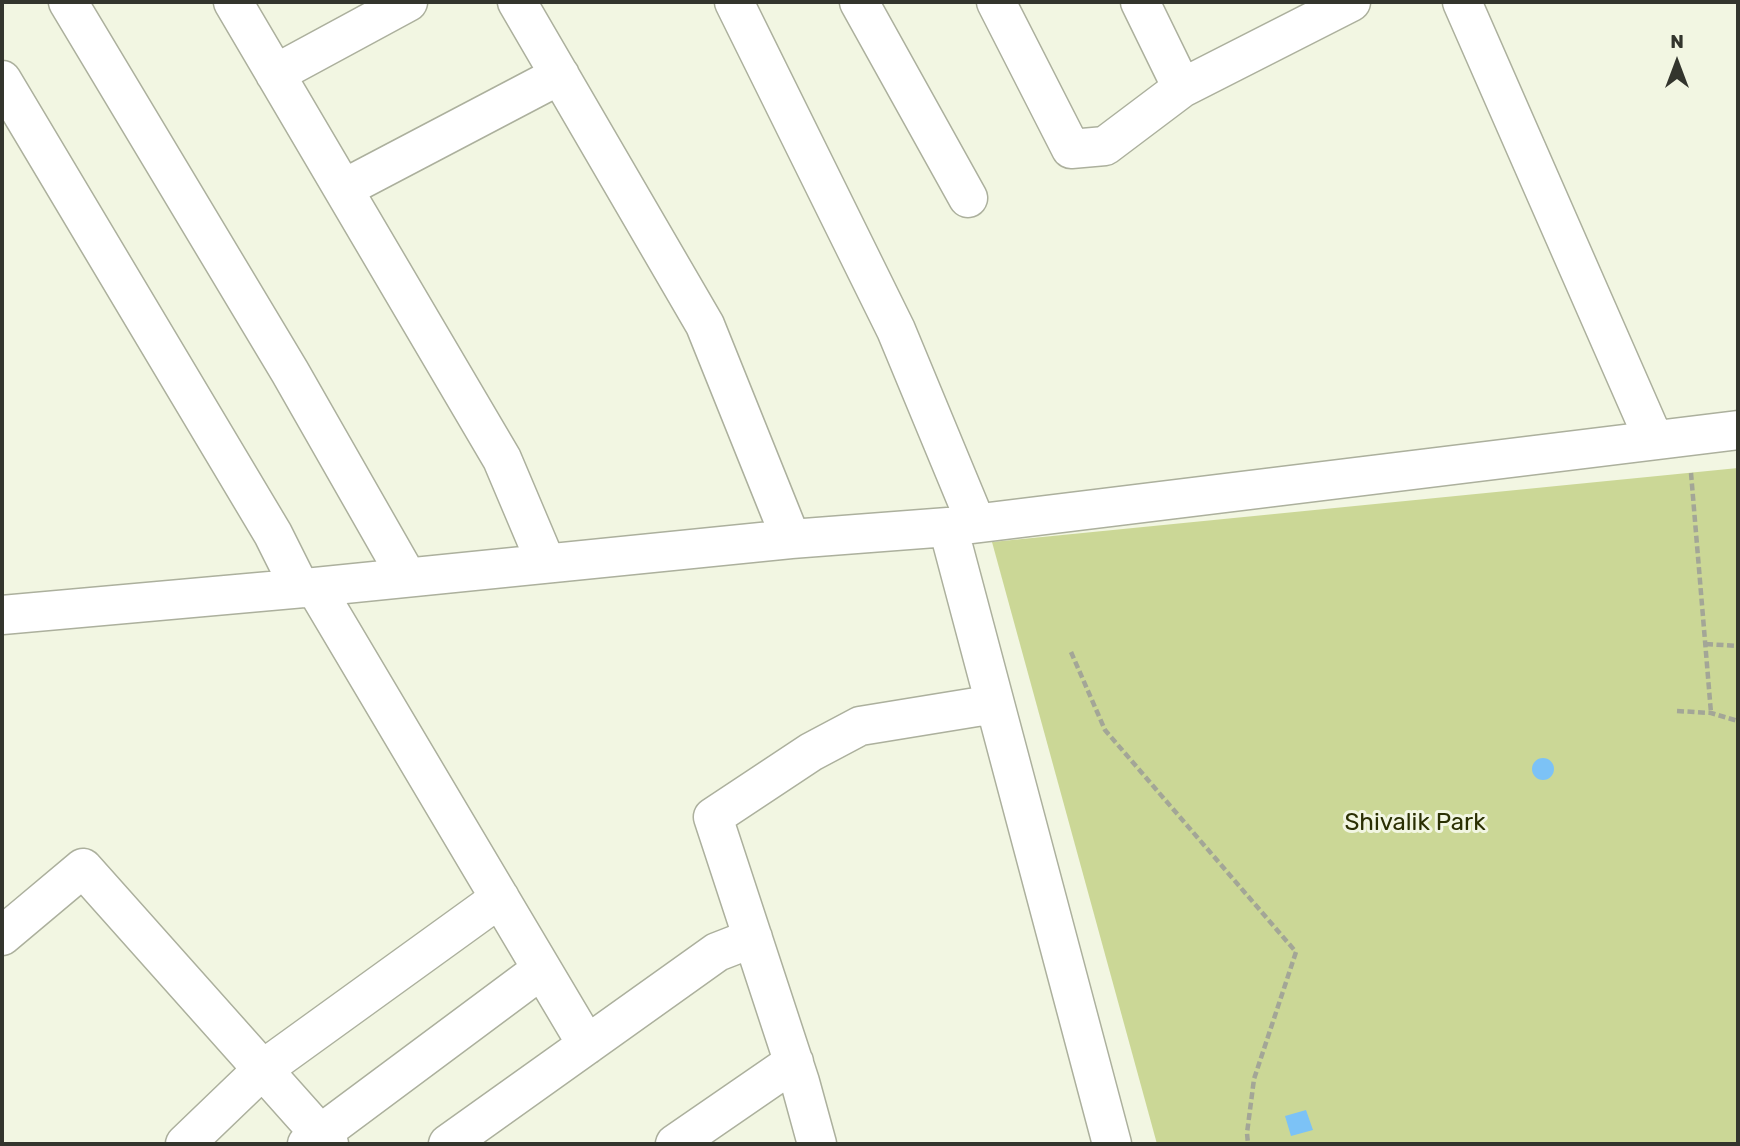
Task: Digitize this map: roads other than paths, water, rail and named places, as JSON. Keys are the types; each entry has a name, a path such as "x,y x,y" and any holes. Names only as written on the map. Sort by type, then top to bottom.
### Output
{"street":[{"path":"68,2 290,372 407,577"},
{"path":"233,2 502,459 546,563"},
{"path":"275,74 408,2"},
{"path":"517,2 705,325 791,539"},
{"path":"734,2 896,330 962,525 995,704 1112,1144"},
{"path":"859,2 968,198"},
{"path":"996,2 1071,149 1105,146 1182,88 1351,2"},
{"path":"1140,2 1182,88"},
{"path":"1461,2 1654,440"},
{"path":"343,190 560,75"},
{"path":"2,80 274,534 500,898 587,1045"},
{"path":"2,615 962,525 1738,430"},
{"path":"817,1144 713,817 811,752 860,726 995,704"},
{"path":"2,936 83,868 262,1070 318,1141 542,969"},
{"path":"185,1144 262,1070 500,898"},
{"path":"448,1144 717,952 753,938"},
{"path":"675,1144 793,1062"}],"park label":[{"name":"Shivalik Park","path":"1415,823"}]}
